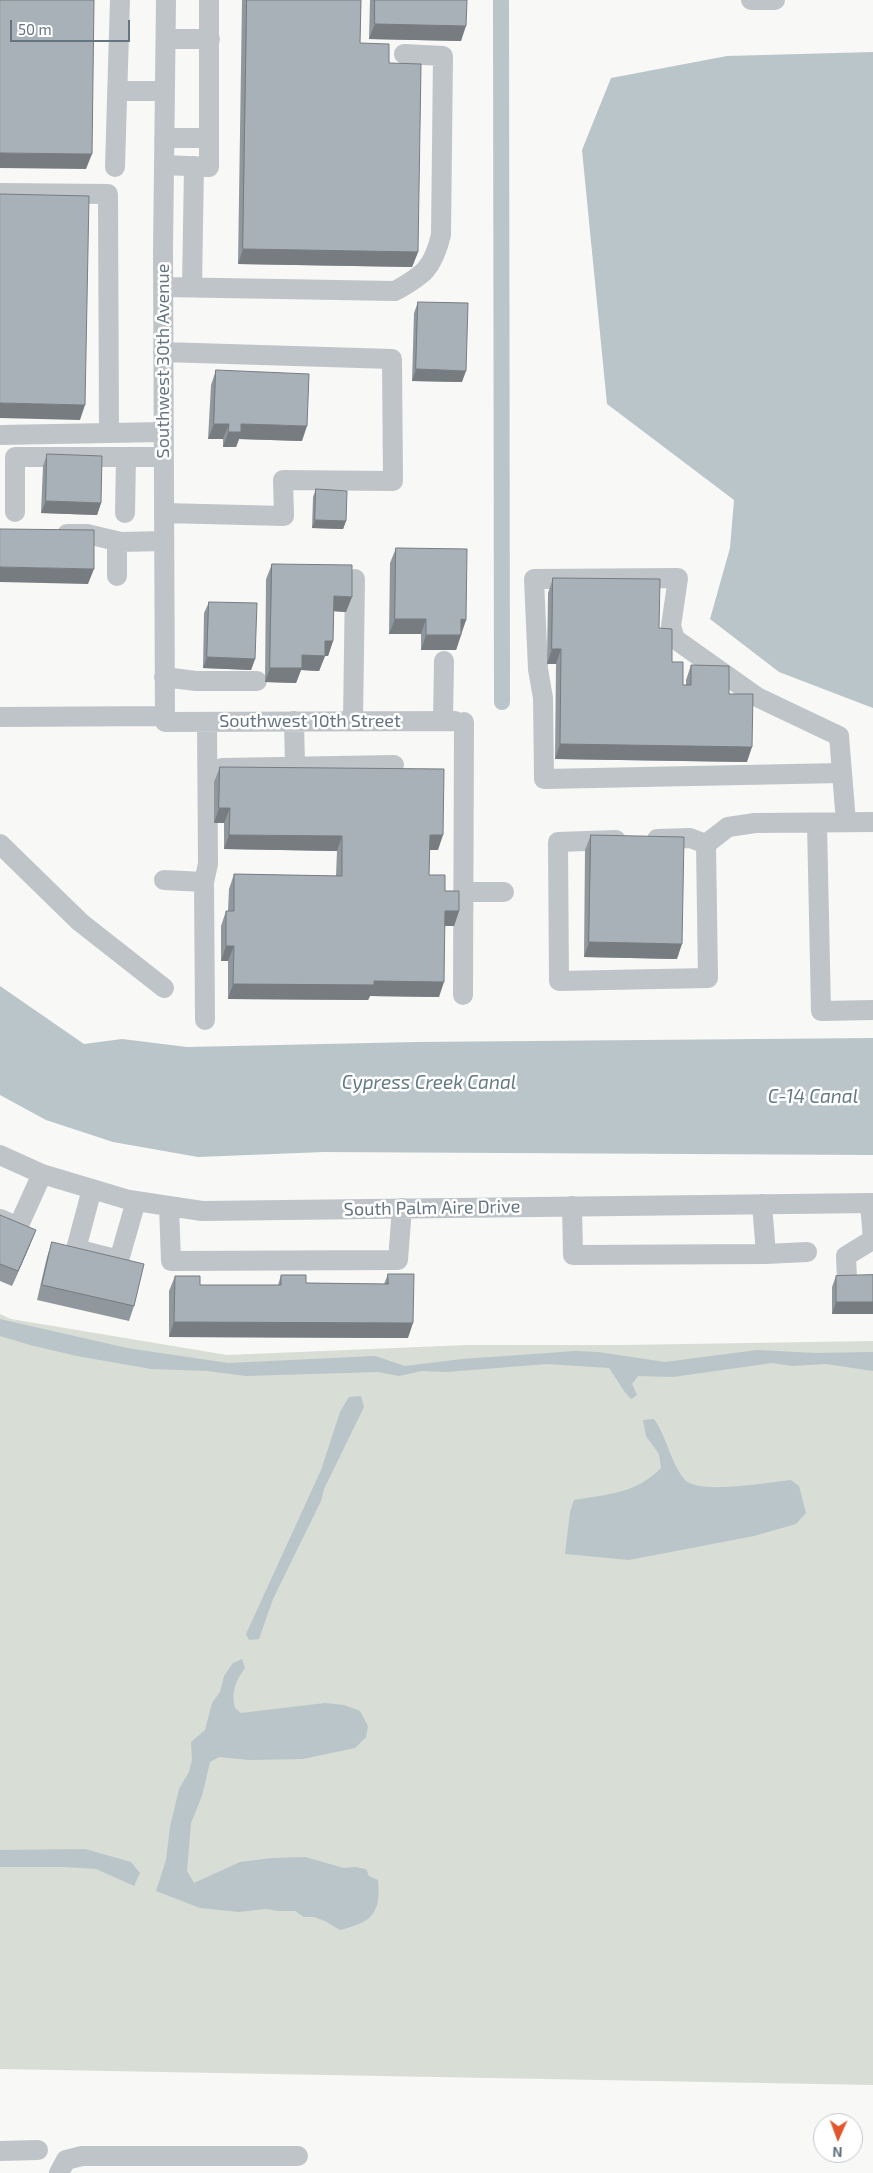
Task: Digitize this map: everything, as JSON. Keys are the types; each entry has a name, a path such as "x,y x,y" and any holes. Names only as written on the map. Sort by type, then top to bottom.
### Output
{"street":[{"path":"115,167 120,0"},
{"name":"Southwest 30th Avenue","path":"165,719 163,286 166,0"},
{"path":"164,165 209,167 209,0"},
{"path":"751,0 775,0"},
{"path":"166,40 210,39"},
{"path":"163,286 395,291 418,278 436,257 441,235 443,56 404,54"},
{"path":"117,91 165,91"},
{"path":"164,138 209,138"},
{"path":"192,287 194,166"},
{"path":"0,193 108,194 109,433"},
{"path":"163,352 392,359 393,480 283,480 284,516 164,513"},
{"path":"0,435 164,432"},
{"path":"15,512 15,457 164,457"},
{"path":"125,513 126,457"},
{"path":"48,533 87,534 117,541 164,541"},
{"path":"117,541 117,576"},
{"path":"842,772 544,779 543,698 538,669 534,579 678,578 671,626 674,639 757,697 839,736 842,772 846,822"},
{"path":"353,721 355,579"},
{"path":"444,661 454,721 463,892 463,994"},
{"path":"164,677 196,681 257,681"},
{"name":"Southwest 10th Street","path":"0,717 165,719 207,722 294,720 454,721"},
{"path":"294,720 295,766"},
{"path":"205,1020 204,882 208,864 207,722"},
{"path":"222,768 394,765"},
{"path":"818,822 821,1011 873,1010"},
{"path":"706,844 728,827 755,823 873,822"},
{"path":"690,838 706,844 708,978 559,981 558,842 690,838"},
{"path":"0,844 80,922 164,988"},
{"path":"164,880 204,882"},
{"path":"463,892 504,892"},
{"name":"South Palm Aire Drive","path":"0,1155 42,1174 92,1189 136,1201 202,1211 871,1203"},
{"path":"0,1219 18,1227 42,1174"},
{"path":"92,1189 76,1249 119,1260 136,1201"},
{"path":"847,1280 846,1256 872,1240 871,1203"},
{"path":"762,1204 766,1254"},
{"path":"169,1206 171,1261 398,1260 402,1208"},
{"path":"572,1206 573,1255 806,1252"},
{"path":"0,2151 38,2150"},
{"path":"59,2173 66,2160 82,2156 298,2156"}],"shaded area":[{"path":"0,1314 11,1319 227,1355 467,1345 625,1345 873,1341 873,2085 0,2069"}],"water":[{"path":"873,52 873,708 779,672 710,619 730,548 734,500 607,404 582,150 611,78 727,56"},
{"name":"C-14 Canal","path":"0,986 84,1044 122,1039 187,1047 417,1042 873,1038 873,1155 324,1152 198,1157 113,1142 46,1120 0,1095"},
{"path":"0,1319 127,1348 228,1363 375,1356 405,1366 462,1359 575,1351 598,1352 665,1362 757,1350 816,1353 873,1352 873,1371 826,1364 792,1366 772,1363 673,1377 638,1376 632,1384 637,1395 631,1399 609,1368 547,1364 446,1372 422,1371 399,1376 378,1372 246,1376 207,1371 151,1369 77,1356 0,1336"},
{"path":"361,1396 364,1407 273,1599 259,1639 249,1640 246,1634 321,1470 340,1412 349,1397"},
{"path":"654,1419 685,1480 705,1487 719,1487 791,1480 799,1486 806,1513 796,1524 754,1536 629,1560 565,1554 570,1512 574,1500 621,1492 642,1483 661,1468 659,1454 646,1436 643,1420"},
{"path":"242,1659 245,1668 236,1682 233,1697 235,1708 241,1713 325,1703 344,1705 360,1711 368,1726 366,1737 355,1748 303,1759 249,1760 219,1757 210,1762 202,1796 191,1823 187,1871 194,1883 240,1862 272,1858 305,1857 344,1868 366,1869 369,1876 378,1880 378,1901 372,1915 359,1924 340,1930 325,1921 314,1917 304,1917 295,1911 266,1909 239,1912 200,1908 156,1891 166,1860 170,1827 179,1789 189,1772 192,1760 191,1742 205,1730 212,1703 220,1692 224,1676 233,1663"},
{"path":"85,1849 131,1862 140,1873 134,1886 96,1869 0,1867 0,1850"}],"building":[{"path":"0,0 94,0 92,154 0,153"},
{"path":"247,0 361,0 360,43 389,44 389,63 421,64 418,252 243,249"},
{"path":"375,0 467,0 466,26 375,24"},
{"path":"0,194 89,196 85,405 0,403"},
{"path":"418,302 468,303 466,371 416,369"},
{"path":"216,370 309,374 307,426 241,424 241,432 228,432 229,424 214,424"},
{"path":"47,454 102,456 101,503 46,501"},
{"path":"316,489 347,491 346,521 315,520"},
{"path":"0,529 94,530 94,569 0,567"},
{"path":"396,548 467,549 466,620 461,619 461,635 426,635 426,619 395,619"},
{"path":"272,564 352,565 352,597 334,596 333,641 325,641 325,656 302,655 302,668 270,668"},
{"path":"553,578 660,579 659,628 672,629 672,662 683,662 683,685 691,685 691,665 729,666 729,694 753,694 752,747 560,744 561,649 552,649"},
{"path":"209,602 257,603 255,659 207,657"},
{"path":"220,767 444,769 443,835 430,835 429,875 445,875 445,891 459,891 459,911 445,911 444,982 374,981 374,985 233,984 234,946 226,946 226,911 234,911 234,874 342,876 342,836 229,835 230,808 219,808"},
{"path":"591,835 684,837 682,944 589,942"},
{"path":"0,1215 36,1230 18,1271 0,1264"},
{"path":"52,1242 144,1264 134,1306 42,1285"},
{"path":"388,1274 414,1274 413,1323 174,1322 175,1276 200,1276 200,1285 281,1285 281,1275 306,1275 306,1283 388,1284"},
{"path":"873,1275 873,1302 836,1302 836,1276"}],"waterway":[{"path":"501,2 502,702"}],"water label":[{"name":"Cypress Creek Canal","path":"429,1083"}]}
